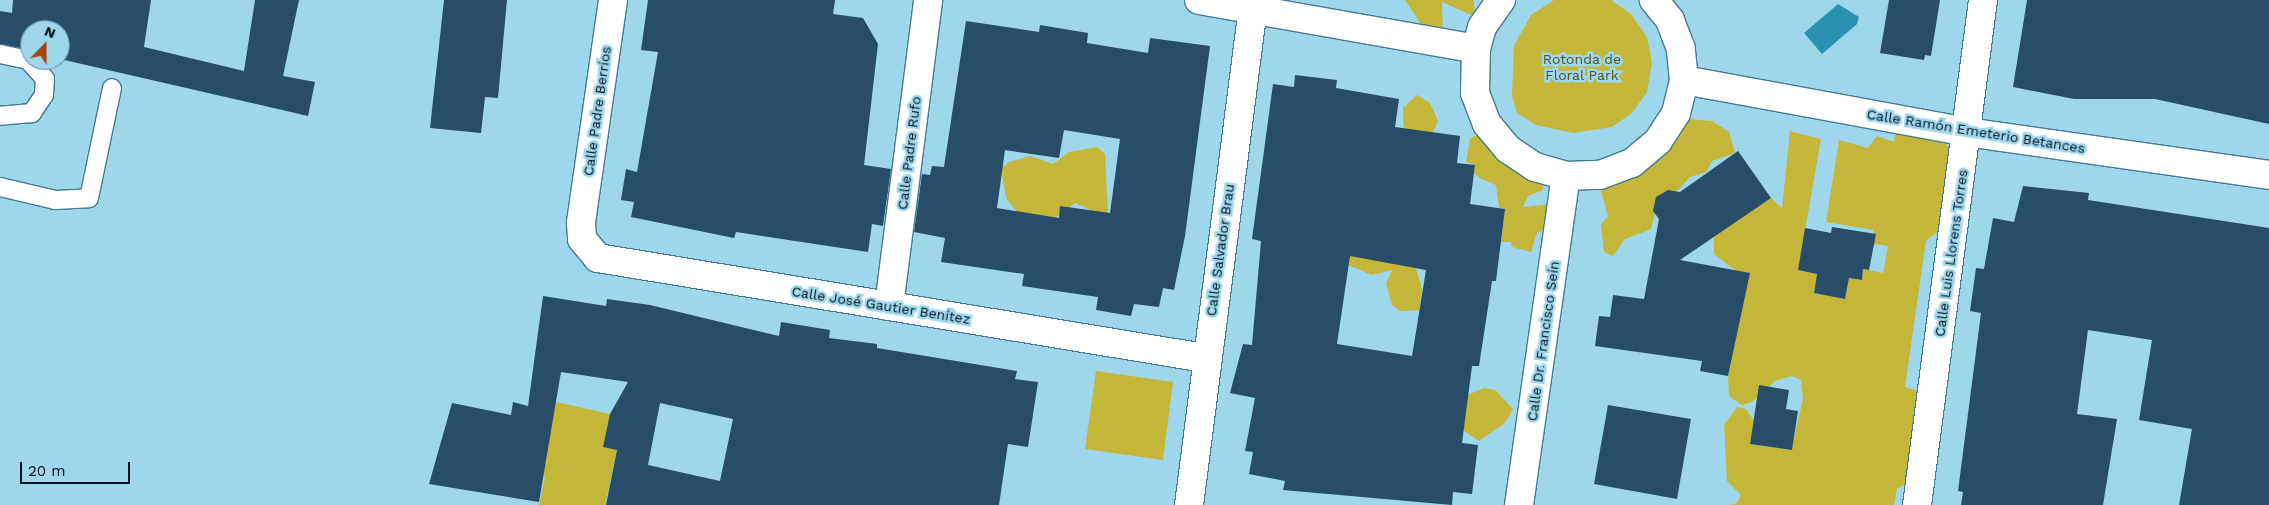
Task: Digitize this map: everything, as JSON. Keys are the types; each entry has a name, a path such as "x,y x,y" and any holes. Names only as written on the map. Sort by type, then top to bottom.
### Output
{"street":[{"name":"Calle Padre Berríos","path":"581,223 613,0"},
{"name":"Calle Padre Rufo","path":"889,306 928,0"},
{"path":"1199,0 1253,4 1476,50"},
{"path":"1501,0 1482,27 1476,50 1475,93 1487,124 1508,149 1535,168 1566,176 1600,175 1632,163 1658,141 1676,113 1684,80 1681,49 1670,20 1654,0"},
{"name":"Calle Luis Llorens Torres","path":"1916,505 1968,132 1983,0"},
{"name":"Calle Salvador Brau","path":"1188,502 1205,358 1253,4"},
{"name":"Calle Ramón Emeterio Betances","path":"1684,80 1968,132 2269,175"},
{"name":"Calle Dr. Francisco Seín","path":"1519,505 1566,176"},
{"name":"Calle José Gautier Benítez","path":"581,223 582,239 598,258 1205,358"}],"lane":[{"path":"0,54 28,60 45,80 44,95 32,113 0,116"},
{"path":"0,187 54,200 89,198 112,88"}],"green space":[{"path":"1405,0 1473,0 1476,17 1442,2 1443,39 1421,24"},
{"name":"Rotonda de Floral Park","path":"1554,0 1611,0 1631,14 1647,37 1652,63 1647,92 1632,113 1612,127 1573,133 1536,125 1517,113 1512,96 1514,46 1531,15"},
{"path":"1417,95 1430,103 1438,121 1433,132 1404,138 1403,108"},
{"path":"1689,119 1712,121 1729,132 1735,153 1712,161 1706,172 1690,177 1678,190 1659,195 1651,229 1625,239 1613,256 1604,252 1601,224 1608,216 1599,184 1639,136 1658,130 1679,138"},
{"path":"1896,130 1938,136 1954,153 1943,227 1926,241 1905,387 1921,392 1938,442 1935,465 1897,489 1894,505 1727,505 1736,504 1741,495 1727,481 1724,425 1737,407 1746,409 1754,421 1750,444 1791,450 1803,399 1801,380 1792,376 1775,381 1752,402 1742,405 1729,396 1728,376 1743,296 1741,275 1714,254 1714,232 1771,198 1782,208 1790,131 1821,139 1798,270 1817,274 1814,293 1845,299 1849,278 1862,280 1863,269 1883,273 1888,246 1874,244 1873,230 1826,222 1839,140 1868,148 1877,136 1894,142"},
{"path":"1480,133 1544,181 1543,190 1528,196 1523,207 1551,204 1545,229 1537,233 1531,252 1512,247 1511,242 1501,242 1505,209 1499,208 1496,185 1481,179 1474,173 1475,165 1466,162 1470,139"},
{"path":"1097,147 1105,154 1108,215 1098,220 1091,210 1075,203 1055,218 1017,212 1006,198 1001,169 1009,162 1030,156 1053,164 1069,152"},
{"path":"1351,248 1416,268 1422,289 1419,310 1400,311 1392,305 1386,283 1392,270 1372,275 1348,265"},
{"path":"1096,371 1173,382 1163,460 1085,449"},
{"path":"1484,388 1495,390 1513,409 1506,422 1479,441 1457,426 1467,395"},
{"path":"534,397 610,414 617,450 605,505 539,505 545,476 540,474"}],"water":[{"path":"1838,4 1859,17 1857,24 1822,54 1804,33"}],"building":[{"path":"13,0 151,0 144,47 244,71 255,0 299,0 283,76 315,82 308,116 70,61 70,20 20,20 20,48 0,44 0,11 12,13"},
{"path":"444,0 507,0 498,98 485,97 481,133 430,128"},
{"path":"648,0 835,0 833,14 863,18 878,44 864,165 891,169 883,226 872,224 868,252 736,232 734,238 631,217 634,202 621,200 626,169 637,172 658,52 641,50"},
{"path":"1889,0 1940,0 1931,56 1925,55 1924,60 1880,53"},
{"path":"2027,0 2269,0 2269,124 2155,99 2074,99 2013,87"},
{"path":"966,21 1039,32 1040,25 1088,33 1087,43 1148,53 1150,38 1210,46 1185,236 1174,290 1163,288 1159,307 1134,304 1131,316 1096,310 1098,297 1022,286 1024,274 941,262 945,238 914,232 922,174 930,175 932,166 944,167","holes":["1064,130 1120,139 1110,213 1060,206 1059,218 997,208 1005,150 1059,158"]},
{"path":"1295,75 1337,80 1336,88 1399,99 1395,127 1460,136 1457,163 1475,165 1470,204 1505,209 1496,281 1492,281 1479,366 1472,366 1462,443 1478,445 1472,494 1453,492 1452,505 1283,490 1285,481 1249,474 1253,452 1245,451 1255,398 1230,393 1243,344 1252,345 1261,241 1252,239 1273,84 1294,87","holes":["1350,256 1426,270 1412,356 1337,344"]},
{"path":"1738,151 1771,198 1680,260 1750,273 1728,376 1700,371 1702,361 1595,346 1599,316 1610,317 1613,295 1644,299 1659,219 1653,211 1656,197 1668,190 1680,192"},
{"path":"2023,186 2089,193 2088,200 2269,228 2269,505 2179,505 2192,429 2139,420 2152,340 2088,330 2077,414 2117,419 2103,505 1961,505 1963,492 1958,491 1981,313 1970,311 1976,268 1984,269 1993,218 2014,222"},
{"path":"1832,227 1876,234 1869,270 1863,269 1862,280 1849,278 1845,299 1814,293 1817,274 1798,270 1805,228 1831,233"},
{"path":"543,296 606,306 607,299 650,305 779,336 781,322 830,330 829,338 877,344 877,348 1017,371 1015,379 1038,382 1028,447 1008,444 999,505 606,505 617,450 603,447 610,414 628,382 561,372 539,502 429,484 452,403 511,415 513,402 528,406","holes":["660,403 733,419 720,481 648,465"]},
{"path":"1759,385 1789,390 1786,409 1798,411 1792,450 1750,444"},
{"path":"1608,405 1691,419 1677,499 1594,484"}]}
